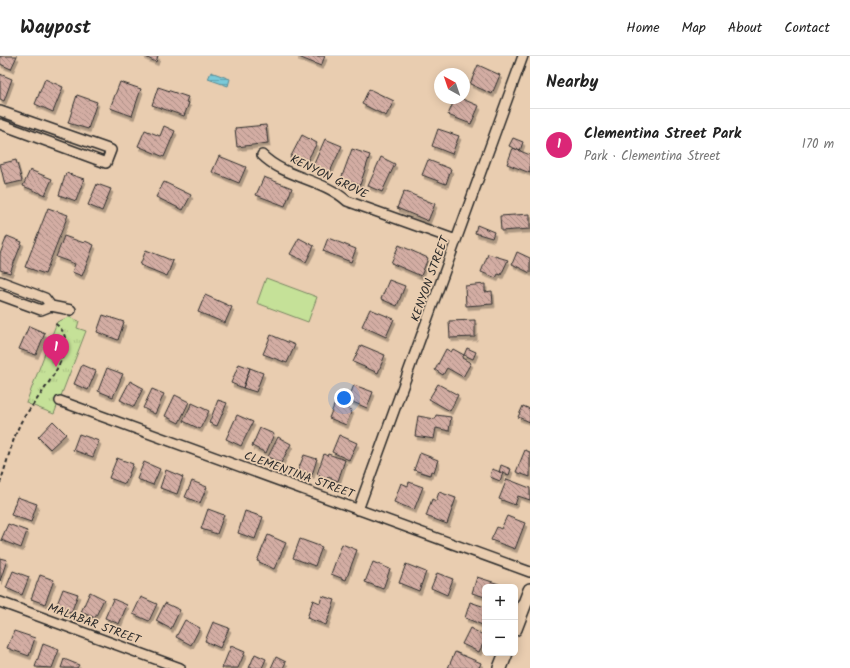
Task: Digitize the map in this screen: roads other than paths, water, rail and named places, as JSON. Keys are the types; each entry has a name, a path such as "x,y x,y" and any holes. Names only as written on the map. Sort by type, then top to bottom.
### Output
{"street":[{"name":"KENYON STREET","path":"358,510 524,56"},
{"path":"0,111 111,150 106,163 0,124"},
{"name":"KENYON GROVE","path":"262,154 267,160 300,177 337,192 347,201 456,240"},
{"path":"0,281 45,298 51,306"},
{"path":"0,295 41,310 51,306 70,310"},
{"name":"CLEMENTINA STREET","path":"60,401 530,572"},
{"path":"518,621 530,590"},
{"name":"MALABAR STREET","path":"0,602 180,668"},
{"path":"500,668 505,656"}],"water":[{"path":"211,72 230,79 228,86 208,79"}],"place":[{"name":"Clementina Street Park","path":"56,367"}]}
